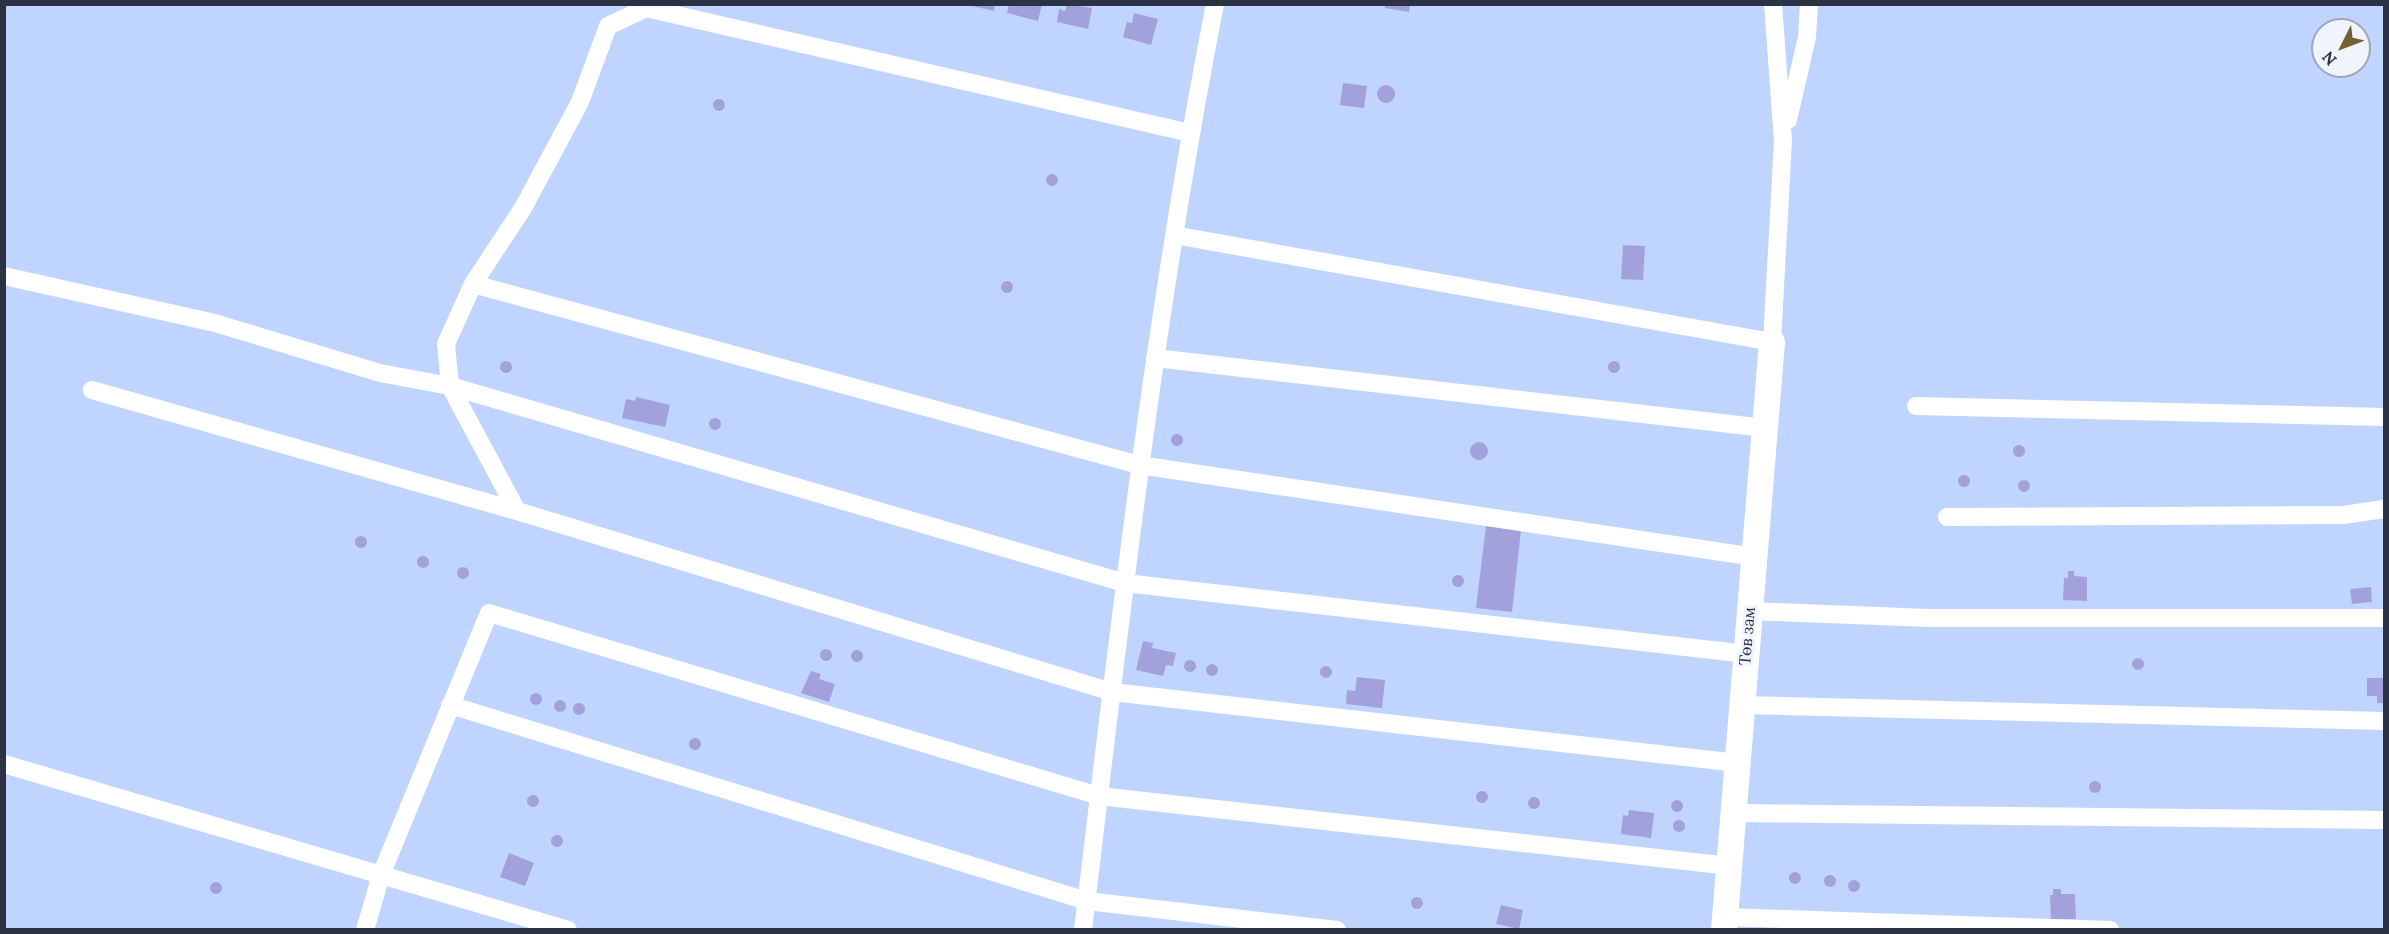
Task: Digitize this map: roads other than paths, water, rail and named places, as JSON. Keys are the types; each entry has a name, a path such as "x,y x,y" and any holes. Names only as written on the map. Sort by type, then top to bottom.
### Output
{"street":[{"path":"1083,930 1139,465 1190,133 1215,4"},
{"path":"1174,235 1772,342 1783,141 1773,4"},
{"path":"1783,141 1807,37 1809,4"},
{"path":"517,511 450,387 446,344 473,284 523,208 580,102 608,26 646,8 1190,133"},
{"path":"4,276 215,323 380,373 450,387 1125,583 1747,654"},
{"path":"473,284 1139,465 1755,557"},
{"name":"Төв зам","path":"1725,923 1772,342"},
{"path":"1155,358 1765,428"},
{"path":"92,390 517,511 1112,692 1738,763"},
{"path":"1916,406 2385,417"},
{"path":"1947,517 2343,515 2385,509"},
{"path":"1750,611 1929,618 2385,618"},
{"path":"365,930 381,875 489,613 1099,796 1730,866"},
{"path":"450,705 1087,901 1337,930"},
{"path":"1743,705 2385,721"},
{"path":"4,764 568,930"},
{"path":"1734,813 2385,820"},
{"path":"1725,923 2110,930"}]}
